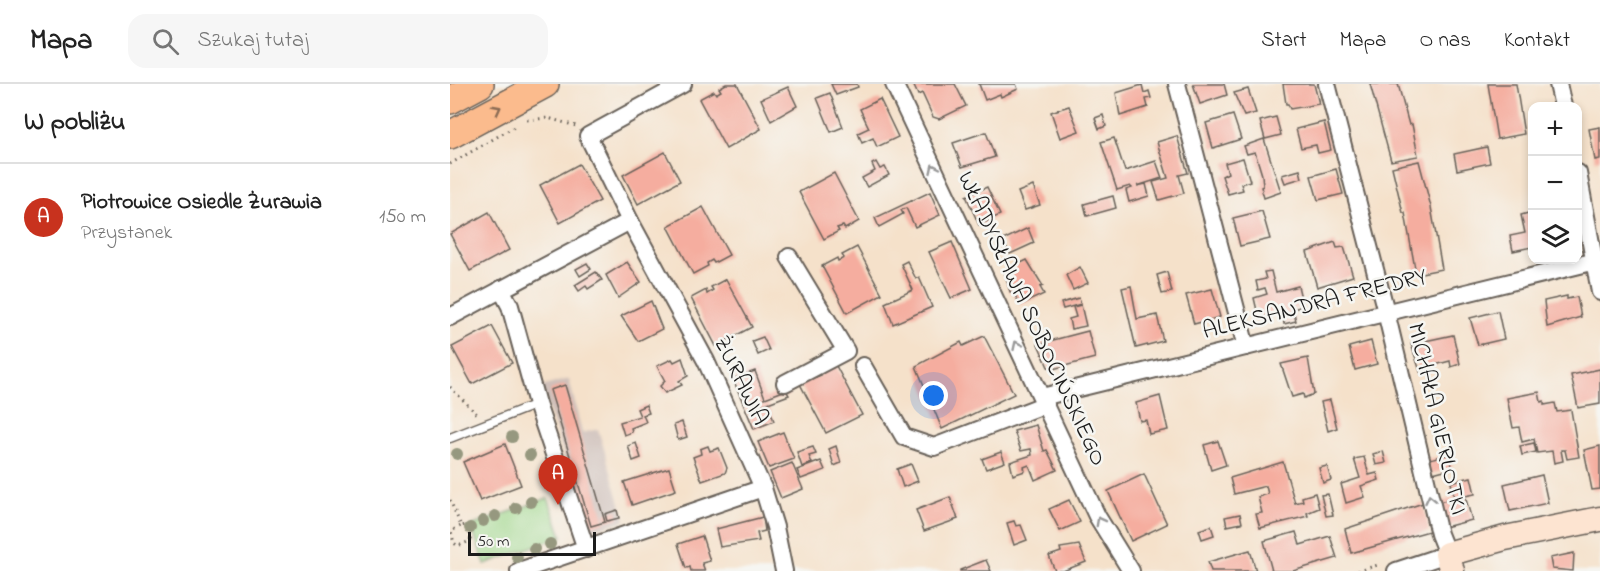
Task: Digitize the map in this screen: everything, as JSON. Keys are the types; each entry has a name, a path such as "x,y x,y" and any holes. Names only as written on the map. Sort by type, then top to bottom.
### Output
{"main road":[{"path":"450,100 480,84"},
{"path":"450,135 545,84"}],"street":[{"name":"ŻURAWIA","path":"683,84 588,136 630,221 706,361 764,488 776,527 784,571"},
{"name":"WŁADYSŁAWA SOBOCIŃSKIEGO","path":"894,84 1097,516 1131,571"},
{"path":"1176,84 1246,347"},
{"name":"MICHAŁA GIERLOTKI","path":"1327,84 1386,312 1439,534 1449,563"},
{"path":"1558,84 1562,102"},
{"path":"1582,190 1598,260 1600,292"},
{"path":"450,318 630,221"},
{"path":"785,383 846,351 789,257"},
{"name":"ALEKSANDRA FREDRY","path":"863,366 904,437 934,447 1044,400 1246,347 1598,260"},
{"path":"501,289 510,306 537,404 585,549"},
{"path":"519,571 764,488"},
{"path":"1396,571 1449,563 1505,538 1600,519"}],"lane":[{"path":"450,93 464,84"},
{"path":"450,438 537,404"}],"path":[{"path":"450,164 529,119 548,118 578,127"},
{"path":"450,387 487,423"},
{"path":"450,500 461,526"},
{"path":"466,525 471,536 470,541 458,546 454,543 451,531 461,526 466,525"}],"shaded area":[{"path":"569,379 582,433 598,429 625,520 590,531 541,387"}],"green space":[{"path":"548,498 562,536 485,564 471,526"}],"building":[{"path":"726,84 737,84 761,129 726,149 699,99 714,91 716,94 721,91 719,88"},
{"path":"831,84 857,84 858,87 836,95"},
{"path":"913,84 955,84 966,106 939,119 933,117 922,93 918,95"},
{"path":"979,84 1016,84 1018,89 1001,97 1000,94 985,100"},
{"path":"1193,84 1224,84 1227,95 1200,104"},
{"path":"1283,84 1314,84 1319,104 1290,109 1286,104"},
{"path":"1370,84 1398,84 1409,125 1412,124 1418,156 1391,161"},
{"path":"1488,84 1516,84 1524,134 1497,139"},
{"path":"1142,85 1144,93 1149,91 1151,98 1146,99 1148,107 1120,116 1116,93"},
{"path":"788,87 797,106 771,121 761,99"},
{"path":"1248,89 1256,113 1244,116 1234,93"},
{"path":"830,93 843,127 831,132 817,98"},
{"path":"880,99 898,137 877,147 873,138 862,143 858,133 869,128 860,109"},
{"path":"1069,106 1079,131 1060,138 1051,112"},
{"path":"1103,115 1106,126 1099,129 1095,118"},
{"path":"1233,115 1241,139 1213,148 1206,123"},
{"path":"1276,117 1281,135 1265,139 1260,121"},
{"path":"1324,122 1331,150 1318,153 1316,145 1301,148 1296,129"},
{"path":"1600,127 1600,159 1595,160 1589,129"},
{"path":"986,132 995,157 962,167 953,143"},
{"path":"1177,136 1188,173 1179,175 1184,193 1159,200 1153,182 1168,178 1157,142"},
{"path":"1114,138 1125,171 1156,161 1162,178 1137,186 1146,184 1149,196 1129,202 1126,190 1132,188 1130,186 1117,190 1101,142"},
{"path":"1264,139 1281,192 1264,198 1261,187 1263,186 1262,175 1255,152 1247,154 1244,146"},
{"path":"1487,147 1490,163 1457,170 1454,154"},
{"path":"665,152 680,181 638,204 623,175"},
{"path":"1243,158 1250,181 1241,184 1243,190 1228,194 1222,176 1228,173 1225,163"},
{"path":"1419,161 1431,207 1442,269 1416,274 1405,213 1403,213 1392,167"},
{"path":"876,162 880,169 885,167 889,175 867,187 862,178 875,171 872,164"},
{"path":"579,164 600,201 560,223 540,185"},
{"path":"1336,169 1343,194 1318,200 1311,176"},
{"path":"1300,170 1302,178 1285,183 1282,175"},
{"path":"834,173 859,221 845,229 843,226 837,228 839,231 824,239 799,192"},
{"path":"1033,186 1040,205 1025,210 1018,192"},
{"path":"987,187 1000,215 979,225 966,196"},
{"path":"930,192 940,215 915,227 906,208 901,210 903,214 879,227 875,218"},
{"path":"1113,196 1116,208 1087,216 1084,204"},
{"path":"703,207 729,255 714,263 712,260 707,263 708,266 693,274 668,226"},
{"path":"1262,211 1270,239 1240,246 1233,218"},
{"path":"489,212 509,250 470,271 450,234"},
{"path":"1528,213 1528,248 1513,251 1510,236 1525,233 1521,215"},
{"path":"1028,228 1034,243 1010,254 1003,240"},
{"path":"952,242 972,289 951,298 929,252"},
{"path":"1335,242 1337,248 1344,247 1353,276 1317,287 1307,252"},
{"path":"857,247 882,294 847,313 822,266 837,258 838,261 844,258 842,255"},
{"path":"1027,260 1043,286 1040,287 1044,294 1020,305 1014,293 1010,292 1004,271"},
{"path":"907,261 916,279 919,277 932,307 893,324 885,303 913,290 901,264"},
{"path":"627,262 641,282 618,298 606,275"},
{"path":"587,263 591,269 580,276 576,269"},
{"path":"1080,267 1088,283 1073,290 1066,275"},
{"path":"1271,271 1276,292 1298,286 1303,306 1293,309 1296,321 1284,324 1282,312 1259,319 1254,298 1267,294 1265,288 1258,290 1256,281 1266,279 1264,272"},
{"path":"596,272 602,280 588,289 586,286 579,291 575,285"},
{"path":"1167,272 1172,292 1162,294 1157,275"},
{"path":"726,279 752,327 716,346 691,298 706,290 707,294 713,290 711,287"},
{"path":"1131,286 1137,319 1157,315 1163,341 1136,348 1122,288"},
{"path":"1212,289 1220,317 1194,324 1186,295"},
{"path":"1567,296 1567,299 1577,297 1581,317 1547,327 1544,301"},
{"path":"1079,298 1081,304 1063,309 1061,303"},
{"path":"651,301 662,329 638,341 621,316"},
{"path":"1081,305 1086,326 1071,329 1069,319 1076,317 1073,307"},
{"path":"1498,311 1504,339 1478,345 1470,318"},
{"path":"492,326 512,363 472,384 452,347"},
{"path":"1088,331 1095,358 1053,369 1048,367 1038,344"},
{"path":"1453,335 1460,364 1451,367 1450,361 1431,366 1433,371 1421,374 1411,344"},
{"path":"984,336 1014,394 942,429 916,366 961,342 963,346"},
{"path":"763,337 769,350 758,355 752,341"},
{"path":"1371,341 1377,364 1355,370 1349,347"},
{"path":"682,358 688,376 679,381 682,385 665,393 660,386 665,381 657,366 672,359 674,362"},
{"path":"1308,358 1314,394 1304,398 1303,394 1292,397 1281,364"},
{"path":"835,364 862,415 826,433 799,382 815,374 816,377 821,375 820,372"},
{"path":"1600,369 1600,404 1578,408 1571,375"},
{"path":"755,371 765,398 786,390 789,395 752,409 768,404 774,421 754,429 733,379"},
{"path":"565,385 605,522 591,526 550,390"},
{"path":"1539,392 1544,405 1555,403 1557,412 1571,410 1579,457 1567,459 1565,450 1561,450 1563,461 1554,463 1552,451 1537,453 1534,439 1522,442 1519,427 1513,428 1507,398"},
{"path":"1160,396 1168,430 1149,434 1146,420 1140,421 1136,403"},
{"path":"1330,400 1337,428 1328,431 1321,402"},
{"path":"646,405 649,413 643,415 646,422 631,428 632,432 624,435 620,422 640,416 637,409"},
{"path":"682,422 687,437 678,440 674,425"},
{"path":"1036,425 1044,451 1047,450 1057,470 1035,480 1029,465 1024,467 1025,471 1013,475 1010,462 1032,455 1031,449 1021,451 1014,431"},
{"path":"783,432 794,459 769,468 758,442"},
{"path":"1218,441 1226,465 1211,470 1204,445"},
{"path":"636,443 641,458 633,461 628,446"},
{"path":"1534,443 1536,452 1522,455 1520,446"},
{"path":"505,444 521,485 480,501 463,462"},
{"path":"708,446 710,451 719,448 727,468 725,473 702,481 693,457 701,454 700,449"},
{"path":"836,446 841,463 834,466 829,449"},
{"path":"1600,446 1600,489 1592,490 1584,450"},
{"path":"813,447 816,454 809,456 812,463 802,467 797,452"},
{"path":"1383,451 1386,463 1376,465 1373,454"},
{"path":"1001,452 1005,462 986,469 982,459"},
{"path":"1450,454 1452,468 1429,474 1426,460"},
{"path":"1364,457 1369,475 1377,473 1379,480 1361,486 1365,497 1346,503 1341,484 1360,478 1354,459"},
{"path":"821,461 825,470 801,479 797,470"},
{"path":"1283,462 1295,503 1303,501 1302,497 1315,493 1319,508 1307,513 1308,516 1260,528 1256,514 1262,513 1258,497 1268,494 1266,486 1234,494 1230,478"},
{"path":"792,463 803,489 781,498 770,472"},
{"path":"911,464 918,481 903,487 897,469"},
{"path":"1327,466 1331,480 1323,483 1319,468"},
{"path":"669,468 676,490 632,505 624,482"},
{"path":"1144,474 1167,524 1131,541 1108,491"},
{"path":"1542,475 1548,503 1510,511 1504,484"},
{"path":"1471,477 1475,494 1465,496 1472,520 1445,527 1439,502 1454,498 1451,482"},
{"path":"1328,494 1333,515 1326,516 1321,495"},
{"path":"950,497 958,519 924,531 916,510"},
{"path":"1069,500 1080,522 1060,531 1049,509"},
{"path":"1423,503 1429,531 1351,553 1345,529"},
{"path":"617,510 619,518 607,521 605,514"},
{"path":"1240,514 1242,523 1227,526 1225,517"},
{"path":"763,517 765,531 757,533 759,541 720,547 716,529"},
{"path":"1014,521 1016,526 1021,525 1027,540 1014,545 1007,523"},
{"path":"1211,526 1214,535 1202,539 1199,530"},
{"path":"1296,532 1300,545 1330,536 1337,558 1293,571 1272,571 1264,541"},
{"path":"702,536 710,561 702,563 705,571 691,571 690,567 686,568 678,544"},
{"path":"1079,545 1086,562 1063,571 1055,571 1049,556 1061,552 1060,548"},
{"path":"1250,550 1256,571 1211,571 1208,562"},
{"path":"1574,553 1573,571 1552,569 1550,558"},
{"path":"986,560 991,571 960,571 960,570"}],"place":[{"name":"Piotrowice Osiedle Żurawia","path":"558,505"}]}
